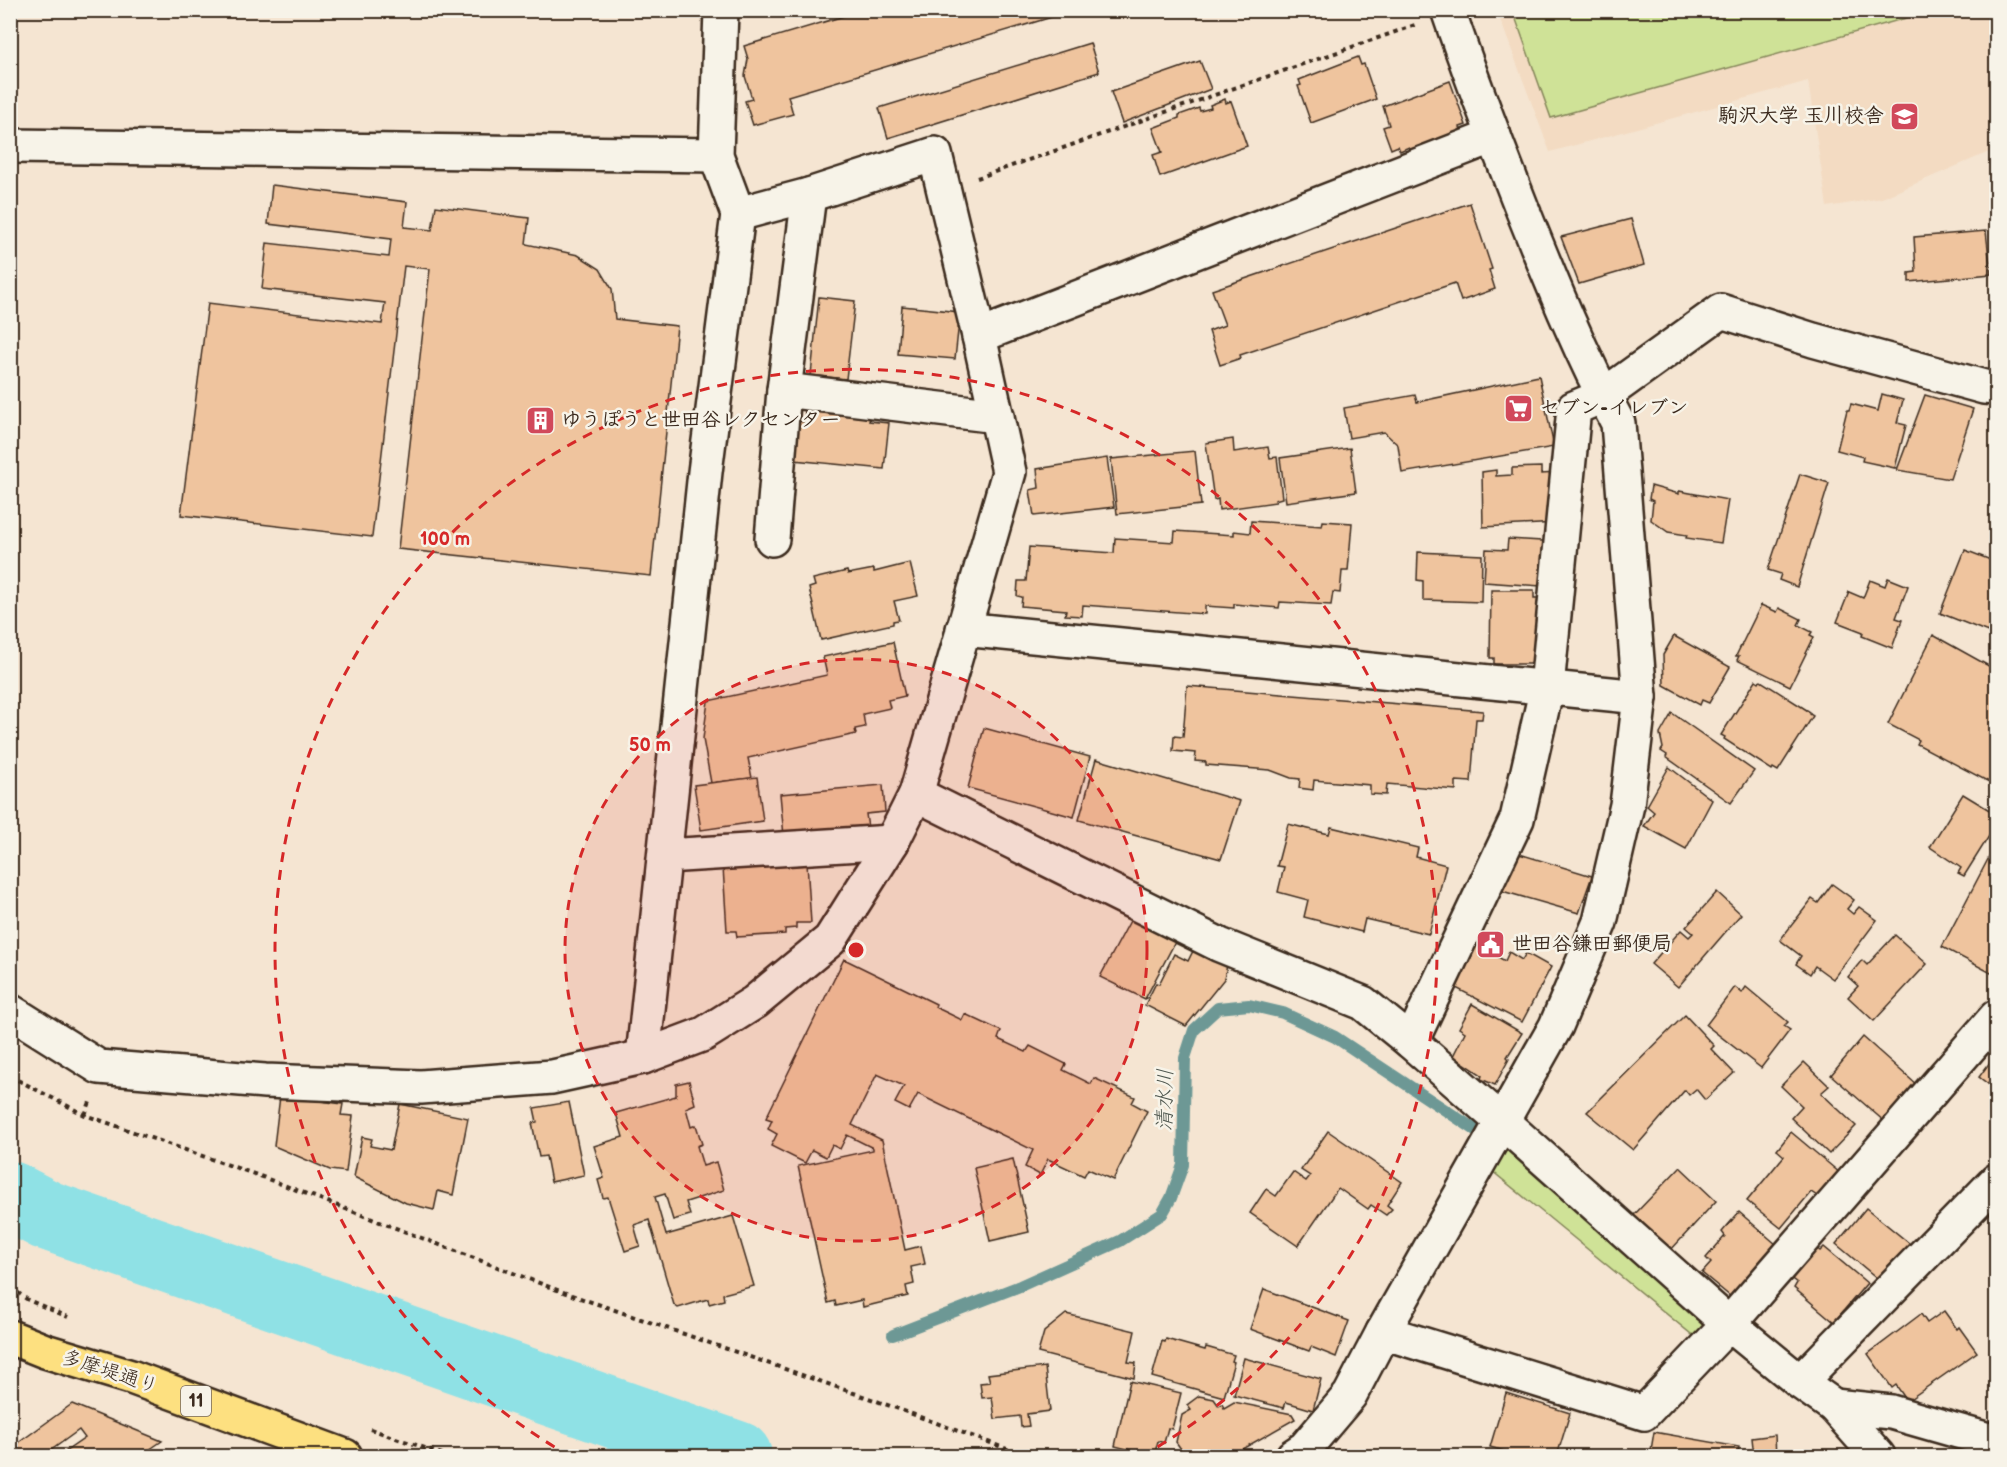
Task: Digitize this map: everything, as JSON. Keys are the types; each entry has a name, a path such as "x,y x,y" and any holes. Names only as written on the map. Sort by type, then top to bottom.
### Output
{"main road":[{"name":"多摩堤通り","path":"10,1319 45,1351"},
{"name":"多摩堤通り","path":"10,1337 45,1351 131,1377 345,1456"}],"street":[{"path":"643,1057 705,472 738,214 716,155 721,10"},
{"path":"1293,1456 1305,1448 1350,1395 1383,1332 1556,1026 1600,922 1627,805 1640,696 1618,423 1603,396 1555,290 1448,12"},
{"path":"979,336 1494,136"},
{"path":"10,146 716,155"},
{"path":"10,1011 99,1067 264,1081 421,1087 552,1077 643,1057 704,1035 755,1002 830,940 892,842 916,794 1009,472 935,154 809,195 738,214"},
{"path":"772,539 784,390 809,195"},
{"path":"1411,1042 1516,819 1547,687 1574,408 1603,396 1721,311 1813,340 1984,387 1996,388"},
{"path":"784,390 997,416"},
{"path":"963,629 1640,696"},
{"path":"916,794 1220,945 1363,1003 1411,1042 1730,1324 1800,1382 1834,1406 1878,1456"},
{"path":"665,856 892,842"},
{"path":"1383,1332 1644,1413 1730,1324 1996,1017"},
{"path":"1800,1382 1996,1181"},
{"path":"1834,1406 1891,1412 1996,1442"}],"path":[{"path":"943,191 1448,12"},
{"path":"10,1076 85,1115 260,1176 560,1291 874,1400 1026,1456"}],"shaded area":[{"name":"駒沢大学 玉川校舎","path":"1497,11 1996,11 1996,189 1989,152 1882,198 1827,207 1808,81 1550,152"}],"green space":[{"path":"1923,10 1924,13 1551,118 1513,11"},
{"path":"1507,1126 1724,1319 1707,1347 1486,1166"}],"building":[{"path":"864,10 1072,11 788,96 793,114 753,125 745,101 752,99 745,76 748,59 744,46"},
{"path":"1090,43 1099,72 888,138 879,108"},
{"path":"1358,57 1361,65 1364,64 1376,99 1311,123 1298,86 1301,85 1299,80"},
{"path":"1200,61 1211,89 1122,123 1111,92"},
{"path":"1450,81 1466,125 1460,127 1461,130 1410,150 1409,147 1400,151 1398,146 1391,149 1383,127 1389,125 1383,106"},
{"path":"1225,99 1226,103 1231,101 1247,146 1160,177 1153,155 1162,152 1153,128 1199,108 1200,111 1211,108 1210,105"},
{"name":"ゆうぽうと世田谷レクセンター","path":"272,185 407,202 404,227 432,230 436,206 529,218 526,244 578,255 600,269 612,289 615,319 677,326 651,576 398,549 430,269 404,266 372,537 181,515 208,303 382,324 385,303 262,289 267,243 389,257 391,239 268,224"},
{"path":"1470,203 1492,269 1489,270 1495,289 1461,301 1455,283 1240,355 1241,358 1220,365 1209,331 1225,325 1212,290"},
{"path":"1631,219 1644,265 1579,284 1561,237"},
{"path":"1986,231 1991,274 1909,282 1909,273 1916,272 1914,237"},
{"path":"819,297 855,301 846,379 811,375"},
{"path":"902,306 960,312 955,359 898,354"},
{"path":"1539,376 1554,447 1402,473 1398,445 1384,432 1349,438 1344,408 1415,395 1417,402"},
{"path":"1882,394 1903,400 1897,423 1906,425 1895,468 1862,461 1863,457 1837,450 1847,410 1851,404 1878,411"},
{"path":"1925,395 1973,409 1950,479 1897,470"},
{"path":"805,411 870,418 869,421 889,423 884,469 794,460 798,421 804,422"},
{"path":"1233,439 1234,452 1268,447 1270,458 1277,457 1282,498 1275,500 1276,502 1219,510 1218,499 1214,500 1206,443"},
{"path":"1350,448 1356,492 1286,502 1280,458"},
{"path":"1195,451 1201,505 1117,514 1111,459"},
{"path":"1107,458 1114,507 1034,516 1030,490 1039,488 1037,469"},
{"path":"1541,467 1541,474 1557,473 1557,523 1483,527 1482,472 1496,470 1496,476 1512,475 1512,468"},
{"path":"1800,474 1829,483 1797,587 1779,580 1781,574 1768,570"},
{"path":"1651,486 1679,494 1679,491 1728,500 1721,543 1686,538 1687,535 1668,532 1651,520 1653,501 1649,499"},
{"path":"1251,521 1322,526 1323,521 1352,523 1348,571 1342,571 1340,593 1333,592 1331,605 1280,602 1279,608 1234,604 1234,608 1205,606 1205,614 1083,605 1082,616 1065,615 1066,610 1021,606 1022,597 1017,596 1018,581 1026,581 1029,547 1114,553 1115,538 1174,542 1175,531 1234,535 1234,531 1250,533"},
{"path":"1508,539 1558,542 1555,587 1484,582 1486,549 1507,550"},
{"path":"1965,550 1996,562 1996,609 1988,632 1940,613"},
{"path":"1418,552 1482,555 1481,602 1423,600 1423,581 1417,580"},
{"path":"910,563 918,596 894,601 899,620 893,621 893,624 821,640 809,588 815,586 813,579 847,571 848,574 874,569 874,572"},
{"path":"1888,578 1908,586 1896,618 1902,620 1892,648 1862,636 1863,632 1837,622 1849,592 1863,598 1870,580 1885,586"},
{"path":"1491,590 1534,590 1534,598 1552,598 1537,664 1494,664 1494,658 1490,658"},
{"path":"1761,605 1777,612 1779,608 1801,619 1798,625 1812,632 1810,635 1814,637 1790,686 1737,660 1739,656 1736,656"},
{"path":"1933,635 1996,670 1993,685 1996,688 1996,767 1989,782 1917,744 1919,740 1888,724"},
{"path":"1674,636 1730,667 1709,703 1702,700 1700,705 1664,685 1663,655"},
{"path":"893,642 905,696 888,700 890,708 863,714 865,727 855,729 856,734 748,758 752,778 711,783 703,739 708,701 827,675 823,657"},
{"path":"1756,680 1761,681 1813,716 1778,771 1773,768 1772,770 1721,735"},
{"path":"1187,686 1483,711 1482,719 1476,719 1471,782 1456,781 1456,790 1387,784 1386,795 1370,794 1370,785 1314,780 1313,790 1299,788 1300,779 1270,770 1206,765 1206,762 1195,761 1196,753 1173,751 1174,736 1183,737"},
{"path":"1672,713 1754,771 1731,803 1666,757 1667,755 1661,751 1663,748 1660,734"},
{"path":"984,728 1090,757 1074,817 968,788"},
{"path":"1096,759 1240,801 1221,859 1079,820"},
{"path":"1669,767 1712,800 1686,849 1644,826 1654,812 1647,806"},
{"path":"757,777 763,821 701,830 694,785"},
{"path":"883,785 885,812 866,814 868,828 784,836 780,794"},
{"path":"1963,794 1996,814 1996,825 1964,876 1958,873 1961,868 1930,847"},
{"path":"1288,824 1329,834 1331,827 1418,848 1416,857 1446,865 1429,934 1365,919 1362,932 1304,917 1308,900 1278,892 1284,867 1277,866"},
{"path":"1996,844 1996,968 1993,974 1942,947"},
{"path":"1516,853 1592,876 1579,913 1502,891"},
{"path":"807,863 811,923 796,923 796,928 785,929 785,934 737,937 736,931 727,931 723,867"},
{"path":"1832,884 1854,900 1847,909 1853,914 1859,907 1877,920 1833,979 1815,966 1810,974 1796,964 1801,956 1780,940 1812,899 1818,903"},
{"path":"1717,892 1741,914 1678,987 1651,964 1681,930 1689,937 1693,933 1686,927"},
{"path":"1131,919 1175,942 1145,999 1100,977"},
{"path":"1895,935 1927,964 1874,1021 1848,997 1858,986 1848,977 1862,960 1867,965"},
{"path":"1476,945 1505,961 1509,952 1522,960 1526,953 1551,967 1522,1022 1454,987"},
{"path":"1194,949 1228,961 1224,979 1186,1026 1145,1005 1174,954 1188,961"},
{"path":"844,959 936,1004 935,1007 962,1020 965,1014 1001,1031 998,1039 1026,1052 1030,1046 1066,1064 1063,1070 1091,1084 1094,1078 1135,1097 1132,1103 1147,1111 1113,1180 1088,1169 1084,1176 1048,1159 1040,1175 1025,1167 1033,1150 918,1094 909,1110 895,1103 904,1086 877,1074 852,1125 882,1140 905,1250 921,1246 925,1264 911,1267 914,1284 906,1286 908,1296 863,1307 862,1300 836,1306 835,1301 828,1303 798,1166 873,1150 873,1148 847,1135 840,1149 832,1145 826,1157 812,1150 805,1163 771,1146 777,1134 768,1129 772,1120 766,1118"},
{"path":"1735,987 1742,993 1746,987 1788,1022 1784,1026 1790,1030 1761,1068 1706,1025"},
{"path":"1472,1004 1522,1033 1507,1057 1509,1059 1495,1085 1481,1079 1482,1075 1453,1056 1465,1032 1459,1028"},
{"path":"1685,1015 1714,1046 1711,1049 1734,1073 1705,1100 1696,1089 1689,1095 1685,1090 1633,1150 1587,1112"},
{"path":"1863,1037 1917,1085 1885,1122 1831,1075"},
{"path":"1996,1054 1996,1090 1979,1077"},
{"path":"1804,1062 1829,1086 1821,1093 1856,1126 1829,1154 1791,1118 1802,1106 1781,1086"},
{"path":"689,1081 695,1104 686,1108 691,1127 696,1125 702,1144 697,1146 703,1166 716,1162 724,1190 686,1202 690,1215 673,1220 665,1194 655,1197 666,1235 733,1216 754,1286 723,1294 724,1300 709,1304 708,1299 678,1308 674,1305 649,1220 634,1225 640,1246 625,1251 608,1197 603,1198 598,1180 604,1178 594,1146 623,1137 616,1113 676,1096 676,1084"},
{"path":"280,1096 343,1104 341,1115 353,1116 346,1172 330,1170 274,1146"},
{"path":"569,1102 584,1175 551,1182 546,1156 539,1157 532,1123 537,1122 534,1108"},
{"path":"400,1104 468,1118 453,1195 438,1191 434,1210 406,1203 354,1177 362,1137 372,1139 370,1146 391,1150"},
{"path":"1328,1131 1402,1182 1387,1205 1392,1209 1386,1215 1371,1205 1368,1209 1338,1188 1298,1246 1250,1213 1266,1189 1276,1196 1293,1172 1306,1181 1310,1176 1301,1170"},
{"path":"1791,1132 1840,1173 1820,1198 1811,1192 1781,1228 1747,1201 1784,1156 1777,1150"},
{"path":"1013,1159 1029,1232 990,1241 974,1168"},
{"path":"1680,1167 1716,1201 1670,1251 1633,1216"},
{"path":"1866,1208 1910,1244 1904,1252 1907,1255 1884,1284 1836,1244"},
{"path":"1739,1212 1777,1245 1731,1297 1702,1273 1711,1263 1706,1258 1725,1236 1722,1232"},
{"path":"1815,1247 1820,1251 1824,1247 1867,1283 1834,1322 1794,1288 1797,1283 1789,1277"},
{"path":"1264,1289 1349,1321 1336,1357 1311,1347 1309,1351 1250,1329"},
{"path":"1944,1311 1977,1352 1907,1401 1896,1385 1892,1388 1868,1354 1921,1314 1927,1323"},
{"path":"1066,1314 1135,1331 1128,1362 1136,1363 1134,1378 1038,1353 1044,1332"},
{"path":"1166,1339 1234,1355 1224,1397 1152,1377 1162,1341 1165,1342"},
{"path":"1244,1358 1321,1379 1313,1410 1286,1402 1284,1408 1234,1395"},
{"path":"1045,1367 1050,1411 1027,1414 1029,1426 1021,1427 1020,1416 995,1419 992,1397 982,1398 980,1383 990,1382 988,1374"},
{"path":"1130,1381 1181,1393 1172,1429 1168,1428 1164,1443 1158,1441 1154,1456 1115,1446"},
{"path":"1506,1393 1570,1413 1557,1456 1522,1456 1490,1447"},
{"path":"1199,1396 1214,1399 1219,1406 1222,1404 1224,1408 1234,1402 1292,1414 1295,1419 1230,1456 1186,1456 1176,1442 1182,1415 1191,1410 1187,1405"},
{"path":"72,1404 162,1441 140,1456 59,1456 85,1438 79,1430 43,1456 13,1456 10,1449"},
{"path":"1654,1432 1739,1447 1737,1456 1650,1456"},
{"path":"1775,1435 1776,1456 1754,1456 1752,1438"}],"waterway":[{"name":"清水川","path":"893,1335 1020,1286 1120,1241 1162,1214 1171,1198 1183,1165 1185,1058 1194,1030 1218,1008 1249,1005 1283,1013 1335,1037 1489,1139"},
{"path":"10,1196 46,1215 737,1456"}],"place":[{"name":"駒沢大学 玉川校舎","path":"1905,116"},
{"name":"セブン-イレブン","path":"1519,408"},
{"name":"ゆうぽうと世田谷レクセンター","path":"540,420"},
{"name":"世田谷鎌田郵便局","path":"1491,944"}]}
